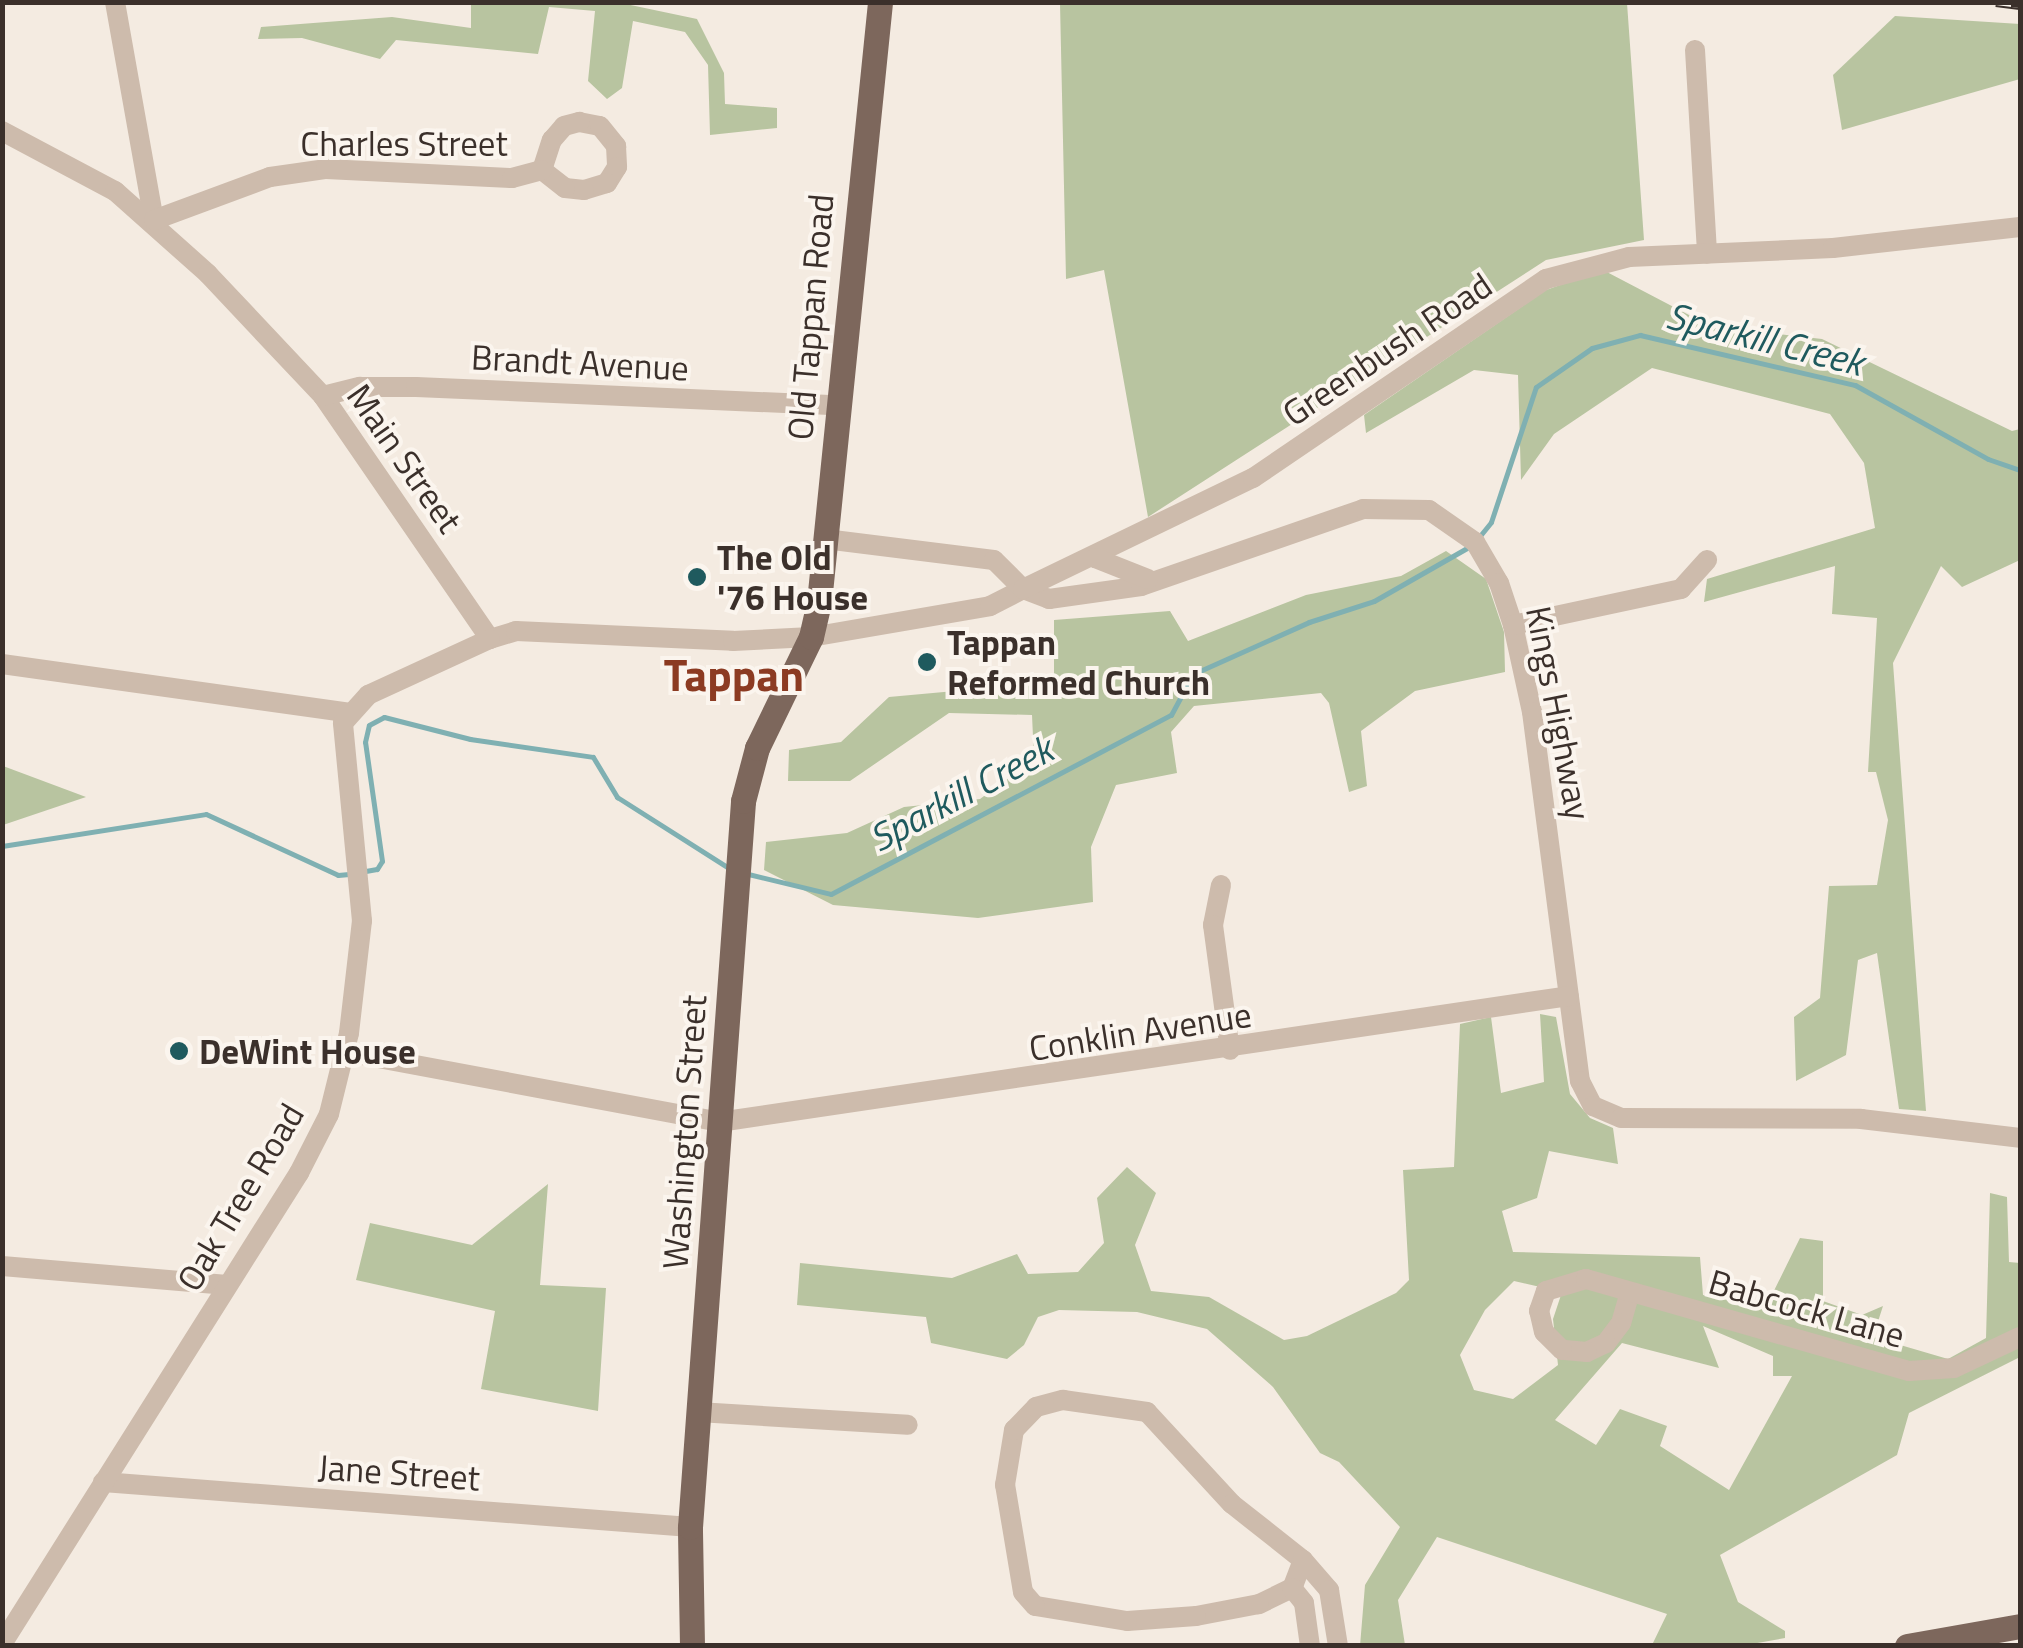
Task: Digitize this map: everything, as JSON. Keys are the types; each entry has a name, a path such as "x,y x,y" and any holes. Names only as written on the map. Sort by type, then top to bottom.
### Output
{"main road":[{"name":"Old Tappan Road","path":"811,637 825,539 880,2"},
{"name":"Washington Street","path":"692,1646 690,1528 743,801 757,748 811,637"},
{"path":"1907,1646 2020,1626"}],"street":[{"path":"115,2 154,220"},
{"path":"1696,50 1707,254"},
{"name":"Main Street","path":"2,130 70,161 154,220 323,396 490,638"},
{"name":"Charles Street","path":"154,220 270,178 326,168 512,178 542,170"},
{"name":"Greenbush Road","path":"1023,589 1094,558 1252,478 1546,279 1628,257 1852,246 2020,227"},
{"name":"Brandt Avenue","path":"323,396 360,386 836,405"},
{"name":"Kings Highway","path":"1023,589 1048,599 1159,581 1315,524 1398,506 1430,510 1475,542 1500,582 1513,625 1532,712 1580,1081 1593,1106 1621,1118 1861,1119 2020,1138"},
{"path":"2,664 348,712 368,695 490,638 516,631 756,642 811,637 990,606 1023,589 994,560 825,539"},
{"path":"1094,558 1124,575 1159,581"},
{"path":"1513,625 1681,589 1707,560"},
{"name":"Oak Tree Road","path":"2,1644 316,1142 346,1052 362,893 342,734 348,712"},
{"path":"1221,885 1214,925 1230,1050"},
{"name":"Conklin Avenue","path":"346,1052 720,1122 1230,1050 1569,996"},
{"path":"2,1266 227,1285"},
{"name":"Babcock Lane","path":"1630,1292 1621,1322 1606,1343 1587,1352 1562,1350 1544,1332 1539,1311 1546,1291 1586,1279 1909,1371 1954,1368 2020,1336"},
{"path":"1303,1560 1292,1588 1259,1604 1196,1616 1127,1621 1035,1606 1023,1592 1005,1485 1014,1430 1036,1407 1063,1400 1148,1412 1232,1504 1303,1560 1329,1590 1338,1646"},
{"path":"698,1412 908,1425"},
{"name":"Jane Street","path":"103,1482 690,1528"},
{"path":"1292,1588 1304,1604 1310,1646"}],"green space":[{"path":"471,3 621,3 697,19 724,73 725,104 777,108 777,128 710,135 708,65 685,32 633,21 622,88 607,99 588,81 595,11 549,7 538,54 396,40 380,59 302,38 258,39 261,27 392,17 471,28"},
{"path":"1060,3 1627,3 1644,240 1546,260 1148,517 1104,270 1066,279"},
{"path":"1895,16 2020,24 2020,79 1842,130 1833,75"},
{"path":"1603,270 1710,326 1822,339 2012,431 2020,429 2020,560 1962,587 1941,566 1893,663 1926,1111 1899,1109 1877,953 1858,960 1846,1055 1796,1081 1794,1017 1820,998 1829,886 1877,885 1888,820 1876,772 1868,772 1877,618 1832,614 1835,566 1704,602 1707,579 1875,528 1864,463 1830,414 1652,368 1554,434 1521,480 1518,375 1474,370 1366,433 1364,415 1546,290"},
{"path":"1446,551 1486,579 1504,632 1505,672 1415,691 1361,731 1367,786 1349,792 1329,703 1321,693 1194,706 1171,732 1177,773 1116,785 1091,847 1093,902 978,918 833,905 764,870 766,842 847,833 904,807 980,799 1034,759 1032,715 949,713 850,781 788,781 789,750 841,742 889,697 1054,682 1054,620 1170,611 1188,641 1306,595 1401,576"},
{"path":"3,766 86,797 3,825"},
{"path":"1540,1014 1556,1017 1570,1094 1590,1118 1613,1128 1618,1164 1549,1151 1537,1198 1502,1211 1513,1252 1700,1257 1703,1295 1766,1307 1800,1238 1823,1241 1823,1301 1862,1315 1883,1306 1873,1337 1948,1359 1986,1338 1990,1193 2007,1197 2009,1262 2020,1263 2020,1357 1909,1413 1897,1455 1720,1555 1738,1602 1785,1631 1785,1638 1746,1645 1652,1645 1667,1614 1437,1537 1398,1600 1405,1645 1360,1646 1365,1585 1400,1527 1339,1462 1320,1453 1273,1387 1207,1329 1137,1312 1059,1310 1038,1317 1024,1345 1007,1359 931,1343 926,1317 797,1305 800,1263 952,1278 1017,1254 1028,1274 1078,1272 1104,1243 1097,1198 1127,1167 1156,1193 1135,1245 1151,1291 1209,1297 1284,1340 1307,1336 1396,1293 1409,1280 1403,1170 1454,1167 1460,1024 1491,1017 1501,1093 1544,1082","holes":["1514,1281 1562,1292 1553,1319 1558,1365 1513,1399 1474,1390 1460,1355 1485,1310","1703,1326 1773,1356 1773,1376 1792,1376 1729,1490 1660,1446 1667,1426 1620,1409 1596,1445 1555,1420 1622,1343 1719,1368"]},
{"path":"548,1184 540,1285 606,1288 598,1411 481,1389 495,1311 356,1280 370,1223 472,1245"}],"waterway":[{"name":"Sparkill Creek","path":"1479,537 1491,522 1536,387 1592,348 1640,335 1855,385 1988,459 2020,470"},
{"name":"Sparkill Creek","path":"744,873 831,894 1171,715 1193,674 1309,622 1374,601 1472,545"},
{"name":"Sparkill Creek","path":"360,872 377,869 382,861 365,742 369,725 384,717 470,739 593,757 617,797 729,868"},
{"name":"Sparkill Creek","path":"2,846 206,814 338,875 349,874"}],"railway":[{"path":"1996,2 2020,5"}],"place":[{"name":"The Old '76 House","path":"697,577"},
{"name":"Tappan Reformed Church","path":"927,662"},
{"name":"DeWint House","path":"179,1051"}],"district":[{"name":"Tappan","path":"734,675"}]}
